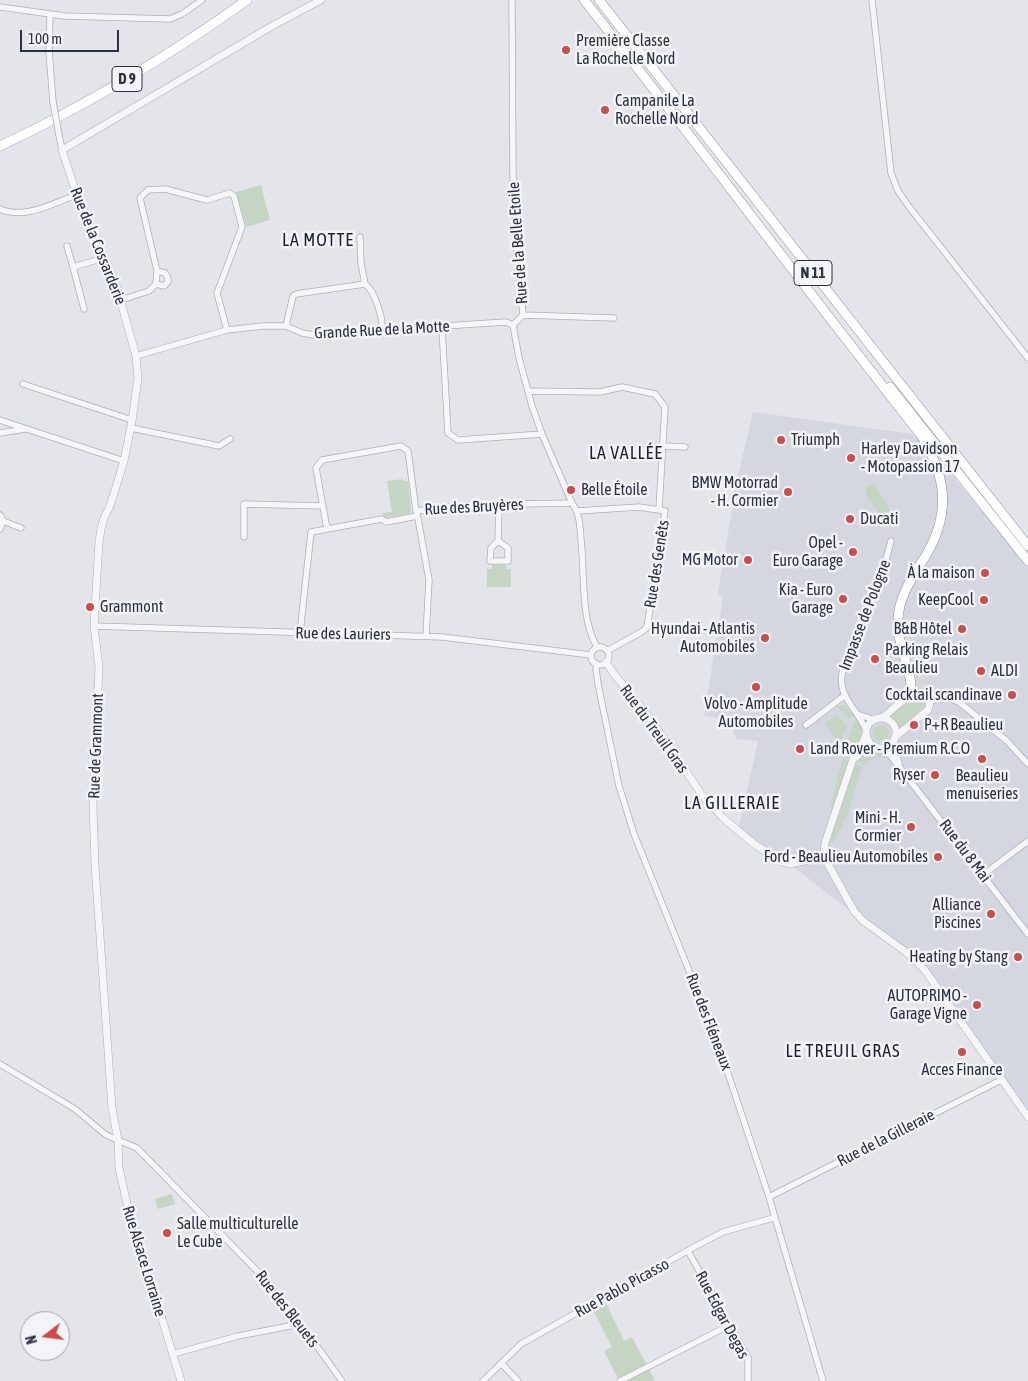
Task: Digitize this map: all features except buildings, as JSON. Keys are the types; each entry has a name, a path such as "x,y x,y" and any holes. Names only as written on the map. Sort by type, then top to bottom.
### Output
{"main road":[{"name":"D 9","path":"0,146 62,116 126,80 193,38 247,0"},
{"name":"N 11","path":"584,0 1028,561"},
{"name":"N 11","path":"598,0 1027,544"},
{"path":"734,191 810,293 921,435 938,469 943,501 940,525 932,543 906,588 898,620 900,646 911,682 911,694"}],"street":[{"path":"0,7 50,15 170,19 182,14 202,0"},
{"path":"62,150 272,26 321,0"},
{"name":"Rue de la Belle Etoile","path":"512,0 513,176 523,315 514,325 519,358 542,434 572,503 578,511"},
{"path":"872,0 887,146 894,183 910,208 1028,358"},
{"name":"Rue de la Cossarderie","path":"50,15 49,51 53,102 62,150 77,195 115,281 136,356"},
{"path":"121,300 149,291 156,284 157,271 140,198 148,190 165,189 207,200 230,194 234,196 242,227 217,293 227,330"},
{"path":"0,209 24,213 77,195"},
{"path":"360,237 360,263 365,284 372,294 382,320 382,330"},
{"path":"67,246 84,309"},
{"path":"73,267 104,258"},
{"path":"156,284 164,286 168,282 165,273 157,271"},
{"path":"286,326 296,294 365,284"},
{"path":"523,315 614,318"},
{"name":"Grande Rue de la Motte","path":"136,356 227,330 263,326 286,326 302,334 326,337 382,330 442,328 506,322 514,325"},
{"path":"442,328 448,433 458,440 542,434"},
{"name":"Rue de Grammont","path":"118,1140 112,1108 95,866 93,805 99,667 94,626 101,528 124,460 131,428 138,378 136,356"},
{"path":"23,384 132,420"},
{"path":"528,391 600,392 622,388 655,394 665,407 659,509"},
{"path":"0,420 124,460"},
{"path":"131,428 219,446 230,439"},
{"path":"0,433 27,429"},
{"name":"Rue des Bruyères","path":"327,529 316,468 322,460 401,446 408,451 417,514 467,505 572,503"},
{"path":"662,446 685,447"},
{"path":"244,537 244,504 323,506"},
{"path":"498,541 499,505"},
{"name":"Rue des Genêts","path":"578,511 639,508 665,511 648,625 643,631 607,651"},
{"path":"578,511 585,603 590,628 597,648"},
{"path":"300,633 311,532 382,519 386,522 417,514 429,580 426,636"},
{"path":"0,515 3,521 21,528"},
{"path":"0,529 3,521"},
{"name":"Impasse de Pologne","path":"866,732 858,714 844,696 841,681 842,670 880,582 892,541"},
{"name":"Rue des Lauriers","path":"94,626 426,636 591,655"},
{"path":"602,647 607,651 608,658 606,662 597,664 592,660 593,650 602,647"},
{"name":"Rue du Treuil Gras","path":"606,662 649,717 702,796 723,818 754,844 782,862 790,864 824,857"},
{"name":"Rue des Fléneaux","path":"597,664 598,684 619,786 634,834 717,1040 768,1197 823,1381"},
{"path":"852,760 864,750 888,746 926,712 930,706 926,695 922,692 911,694 884,717 868,725 852,760 825,843 824,857 854,912 863,921 906,952 924,969 1028,1116"},
{"path":"806,724 844,696"},
{"path":"929,701 942,698 959,702 1007,741 1028,764"},
{"path":"858,714 877,719 886,719 892,723 895,729 894,739 901,769"},
{"path":"866,732 868,742 877,748"},
{"name":"Rue du 8 Mai","path":"877,748 891,756 1028,934"},
{"path":"983,875 1028,841"},
{"name":"Rue des Bleuets","path":"0,1064 75,1109 106,1135 136,1148 262,1276 342,1381"},
{"name":"Rue de la Gilleraie","path":"768,1197 1003,1079"},
{"name":"Rue Alsace Lorraine","path":"118,1140 118,1168 126,1201 181,1381"},
{"name":"Rue Pablo Picasso","path":"483,1381 521,1344 722,1232 774,1218"},
{"name":"Rue Edgar Degas","path":"688,1251 748,1358 748,1381"},
{"path":"173,1354 238,1336 300,1324"},
{"path":"620,1381 730,1325"},
{"path":"501,1363 518,1381"},
{"path":"634,1374 637,1381"}],"shaded area":[{"path":"753,412 912,434 942,463 980,509 1023,550 1028,552 1028,1117 924,969 790,864 738,831 758,741 736,739 730,719 704,716 723,597 718,593 737,480"}],"green space":[{"path":"261,185 270,220 246,227 236,192"},
{"path":"402,479 403,481 408,481 411,513 385,518 382,513 392,512 387,481"},
{"path":"874,485 888,505 892,520 889,525 886,524 866,495 865,488"},
{"path":"492,565 506,565 506,569 511,569 511,587 487,587 487,569 492,569"},
{"path":"914,697 923,699 925,706 899,730 895,721 889,717"},
{"path":"844,705 853,715 849,719 836,706"},
{"path":"836,715 848,725 840,745 825,723"},
{"path":"858,719 862,734 850,756 846,753 845,749 853,723"},
{"path":"878,725 884,725 889,730 887,739 878,741 873,736 873,730"},
{"path":"867,751 882,752 888,758 875,757 864,765 857,761"},
{"path":"843,758 849,761 834,808 830,806"},
{"path":"856,764 862,767 849,811 833,843 830,842"},
{"path":"172,1194 175,1204 158,1209 155,1199"},
{"path":"606,1303 624,1341 632,1337 655,1381 619,1381 604,1351 612,1347 593,1310"}],"place":[{"name":"Première Classe La Rochelle Nord","path":"566,50"},
{"name":"Campanile La Rochelle Nord","path":"605,110"},
{"name":"Triumph","path":"781,440"},
{"name":"Harley Davidson - Motopassion 17","path":"851,458"},
{"name":"Belle Étoile","path":"571,490"},
{"name":"BMW Motorrad - H. Cormier","path":"788,492"},
{"name":"Ducati","path":"850,519"},
{"name":"Opel - Euro Garage","path":"853,552"},
{"name":"MG Motor","path":"748,560"},
{"name":"À la maison","path":"985,573"},
{"name":"Kia - Euro Garage","path":"843,599"},
{"name":"KeepCool","path":"984,600"},
{"name":"Grammont","path":"90,607"},
{"name":"B&B Hôtel","path":"962,629"},
{"name":"Hyundai - Atlantis Automobiles","path":"765,638"},
{"name":"Parking Relais Beaulieu","path":"875,659"},
{"name":"ALDI","path":"981,671"},
{"name":"Volvo - Amplitude Automobiles","path":"756,687"},
{"name":"Cocktail scandinave","path":"1012,695"},
{"name":"P+R Beaulieu","path":"914,725"},
{"name":"Land Rover - Premium R.C.O","path":"800,749"},
{"name":"Beaulieu menuiseries","path":"982,759"},
{"name":"Ryser","path":"935,775"},
{"name":"Mini - H. Cormier","path":"911,827"},
{"name":"Ford - Beaulieu Automobiles","path":"938,857"},
{"name":"Alliance Piscines","path":"991,914"},
{"name":"Heating by Stang","path":"1018,957"},
{"name":"AUTOPRIMO - Garage Vigne","path":"977,1005"},
{"name":"Acces Finance","path":"962,1052"},
{"name":"Salle multiculturelle Le Cube","path":"167,1233"}],"district":[{"name":"LA MOTTE","path":"318,240"},
{"name":"LA VALLÉE","path":"626,453"},
{"name":"LA GILLERAIE","path":"732,803"},
{"name":"LE TREUIL GRAS","path":"843,1051"}]}
